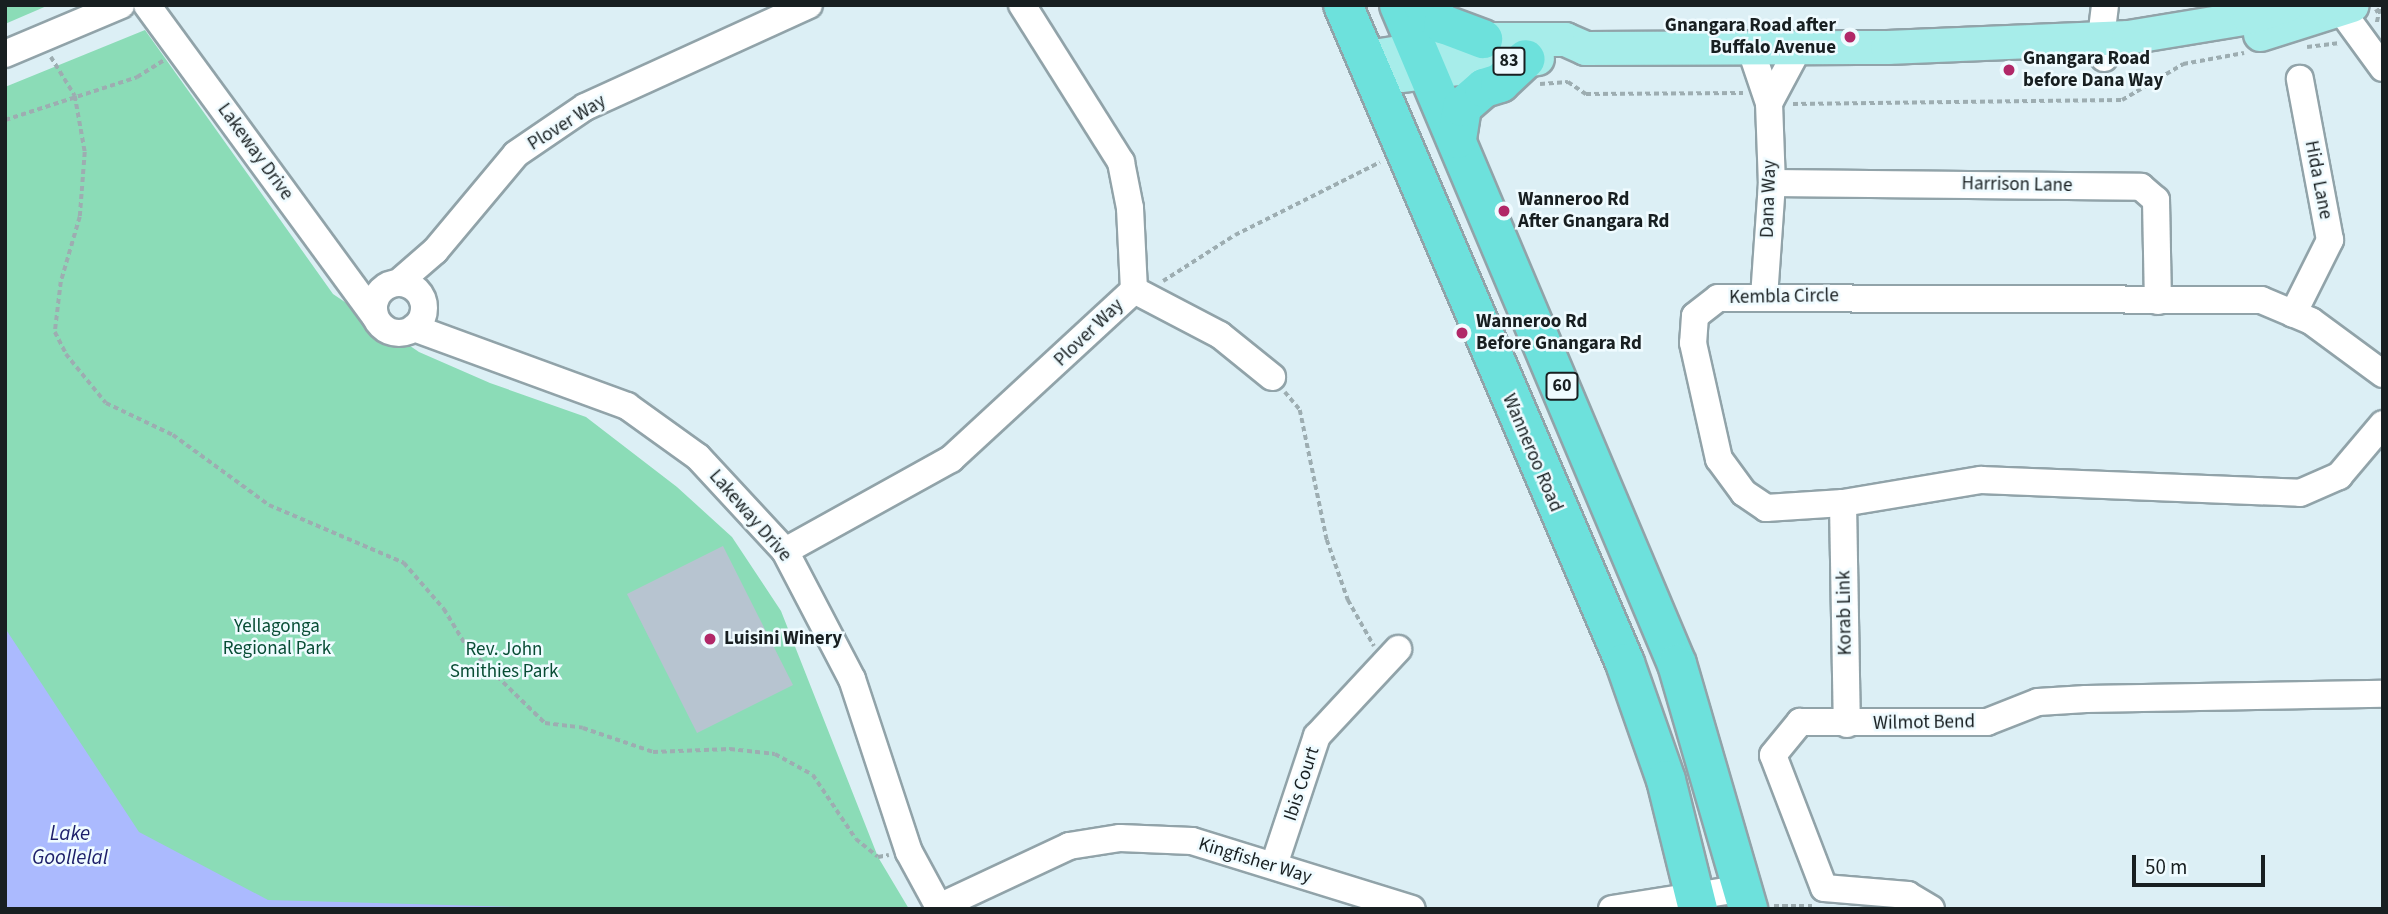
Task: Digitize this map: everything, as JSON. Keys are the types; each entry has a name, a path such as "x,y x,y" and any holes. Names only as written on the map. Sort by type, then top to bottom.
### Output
{"highway":[{"name":"Wanneroo Road","path":"1343,5 1625,663 1666,780 1697,903"},
{"name":"60","path":"1399,5 1425,60 1677,664 1746,899"},
{"name":"83","path":"1423,5 1443,24 1483,39"},
{"path":"1457,139 1462,107 1484,88 1527,72"}],"main road":[{"name":"83","path":"2116,47 2249,18 2287,5"},
{"name":"83","path":"1371,68 1425,60 1483,39 1565,39 1585,48 2116,47 2258,34 2356,17"},
{"name":"83","path":"1425,60 1527,72 1570,57 1585,48"}],"street":[{"path":"5,54 121,5"},
{"name":"Lakeway Drive","path":"147,5 166,35 178,45 338,262 371,325"},
{"name":"Lakeway Drive","path":"166,5 175,25 178,45"},
{"name":"Plover Way","path":"392,284 435,251 516,155 585,107 809,5"},
{"name":"Plover Way","path":"785,551 951,459 1140,293 1130,208 1121,162 1022,5"},
{"path":"2105,5 2116,47"},
{"path":"2116,47 2120,5"},
{"path":"2356,17 2383,68"},
{"name":"Dana Way","path":"1750,47 1769,103 1772,183 1764,296"},
{"path":"1769,103 1799,47"},
{"name":"Hida Lane","path":"2293,314 2330,240 2300,79"},
{"name":"Harrison Lane","path":"1772,183 2141,187 2156,200 2158,301"},
{"name":"Plover Way","path":"415,319 435,251"},
{"name":"Lakeway Drive","path":"338,262 392,284 411,285 415,319 449,338 626,406 698,457 785,551 852,679 909,852 940,908"},
{"path":"392,284 375,298 371,325 392,332 415,319"},
{"path":"1140,293 1220,335 1272,377"},
{"name":"Kembla Circle","path":"2383,374 2311,321 2262,300 1764,296 1718,298 1695,316 1693,343 1718,459 1744,493 1766,508 1843,503 1981,480 2300,493 2339,476 2383,424"},
{"name":"Korab Link","path":"1843,503 1847,724"},
{"name":"Ibis Court","path":"1275,865 1317,736 1390,655"},
{"name":"Wilmot Bend","path":"1931,909 1908,895 1824,888 1773,755 1800,722 1987,722 2038,702 2086,699 2383,694"},
{"name":"Kingfisher Way","path":"940,908 1069,846 1120,838 1192,841 1412,909"},
{"path":"1612,909 1746,899"}],"path":[{"path":"2300,47 2337,46 2356,17"},
{"path":"40,40 75,96 85,152 84,177 55,332 65,354 106,403 173,435 269,505 404,563 444,609 467,647 545,723 583,728 653,752 730,748 775,754 813,775 856,839 878,857 893,855"},
{"path":"5,120 137,78 178,45"},
{"path":"1527,72 1568,82 1586,94 1750,92 1769,103 2122,100 2183,64 2251,52"},
{"path":"1140,293 1235,235 1405,152"},
{"path":"371,325 415,319"},
{"path":"1272,377 1300,410 1327,540 1349,600 1390,655"},
{"path":"890,846 898,864"}],"green space":[{"path":"5,5 49,5 5,24"},
{"name":"Yellagonga Regional Park","path":"145,30 333,294 419,352 490,383 586,417 677,487 732,537 781,611 878,857 909,909 5,909 5,87"}],"water":[{"name":"Lake Goollelal","path":"5,628 139,832 268,900 589,909 5,909"}],"building":[{"name":"Luisini Winery","path":"723,546 793,685 697,733 627,594"}],"place":[{"name":"Gnangara Road after Buffalo Avenue","path":"1850,37"},
{"name":"Gnangara Road before Dana Way","path":"2009,70"},
{"name":"Wanneroo Rd After Gnangara Rd","path":"1504,211"},
{"name":"Wanneroo Rd Before Gnangara Rd","path":"1462,333"},
{"name":"Luisini Winery","path":"710,639"}],"park label":[{"name":"Rev. John Smithies Park","path":"504,661"}]}
